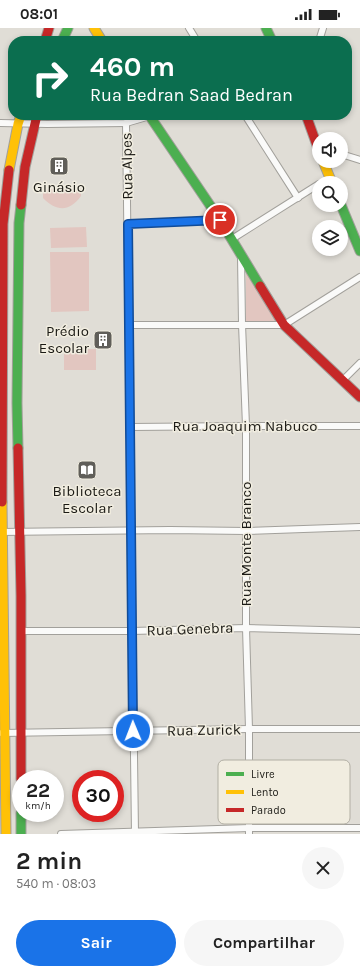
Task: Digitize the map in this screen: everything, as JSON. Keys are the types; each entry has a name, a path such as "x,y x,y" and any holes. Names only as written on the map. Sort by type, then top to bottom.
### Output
{"main road":[{"path":"6,834 2,733 2,224 9,170 20,120"},
{"path":"21,770 21,631 17,403 18,223 25,167 36,120"},
{"path":"154,120 220,220 284,325 360,397"},
{"path":"308,120 312,132"},
{"path":"344,212 360,248"},
{"path":"21,822 21,834"}],"street":[{"path":"0,123 15,120"},
{"path":"36,120 126,123 137,120"},
{"path":"248,120 298,198"},
{"name":"Rua Alpes","path":"126,123 134,833"},
{"path":"348,156 360,160"},
{"path":"232,239 312,189"},
{"path":"128,224 220,220"},
{"name":"Rua Monte Branco","path":"241,254 246,426 246,628 248,760"},
{"path":"129,325 284,325 360,277"},
{"path":"343,380 360,363"},
{"name":"Rua Joaquim Nabuco","path":"130,427 360,426"},
{"path":"1,532 130,530 246,531 360,527"},
{"name":"Rua Genebra","path":"21,631 132,631 246,628 360,631"},
{"name":"Rua Zurick","path":"2,733 248,729 360,729"},
{"path":"61,834 360,828"}],"shaded area":[{"path":"43,189 81,189 81,196 72,205 58,208 48,203 43,198"},
{"path":"86,227 87,247 51,248 50,228"},
{"path":"50,252 89,252 89,311 51,312"},
{"path":"246,271 277,321 246,321"},
{"path":"96,349 96,370 64,370 64,350"}],"traffic: fast":[{"path":"64,36 68,28"},
{"path":"266,28 270,36"},
{"path":"152,120 220,220 260,286"},
{"path":"18,448 19,223 21,205"},
{"path":"344,212 360,251"},
{"path":"21,822 21,834"}],"traffic: slow":[{"path":"94,28 99,36"},
{"path":"9,170 19,120"},
{"path":"326,168 329,176"},
{"path":"2,502 6,834"}],"traffic: jam":[{"path":"47,36 49,28"},
{"path":"21,205 25,167 36,120"},
{"path":"308,120 312,132"},
{"path":"2,502 3,224 9,170"},
{"path":"260,286 284,325 360,397"},
{"path":"18,448 21,596 21,770"}],"place":[{"name":"Ginásio","path":"59,166"},
{"name":"Prédio Escolar","path":"103,340"},
{"name":"Biblioteca Escolar","path":"87,470"}],"route":[{"path":"133,731 128,224 220,220"}]}
